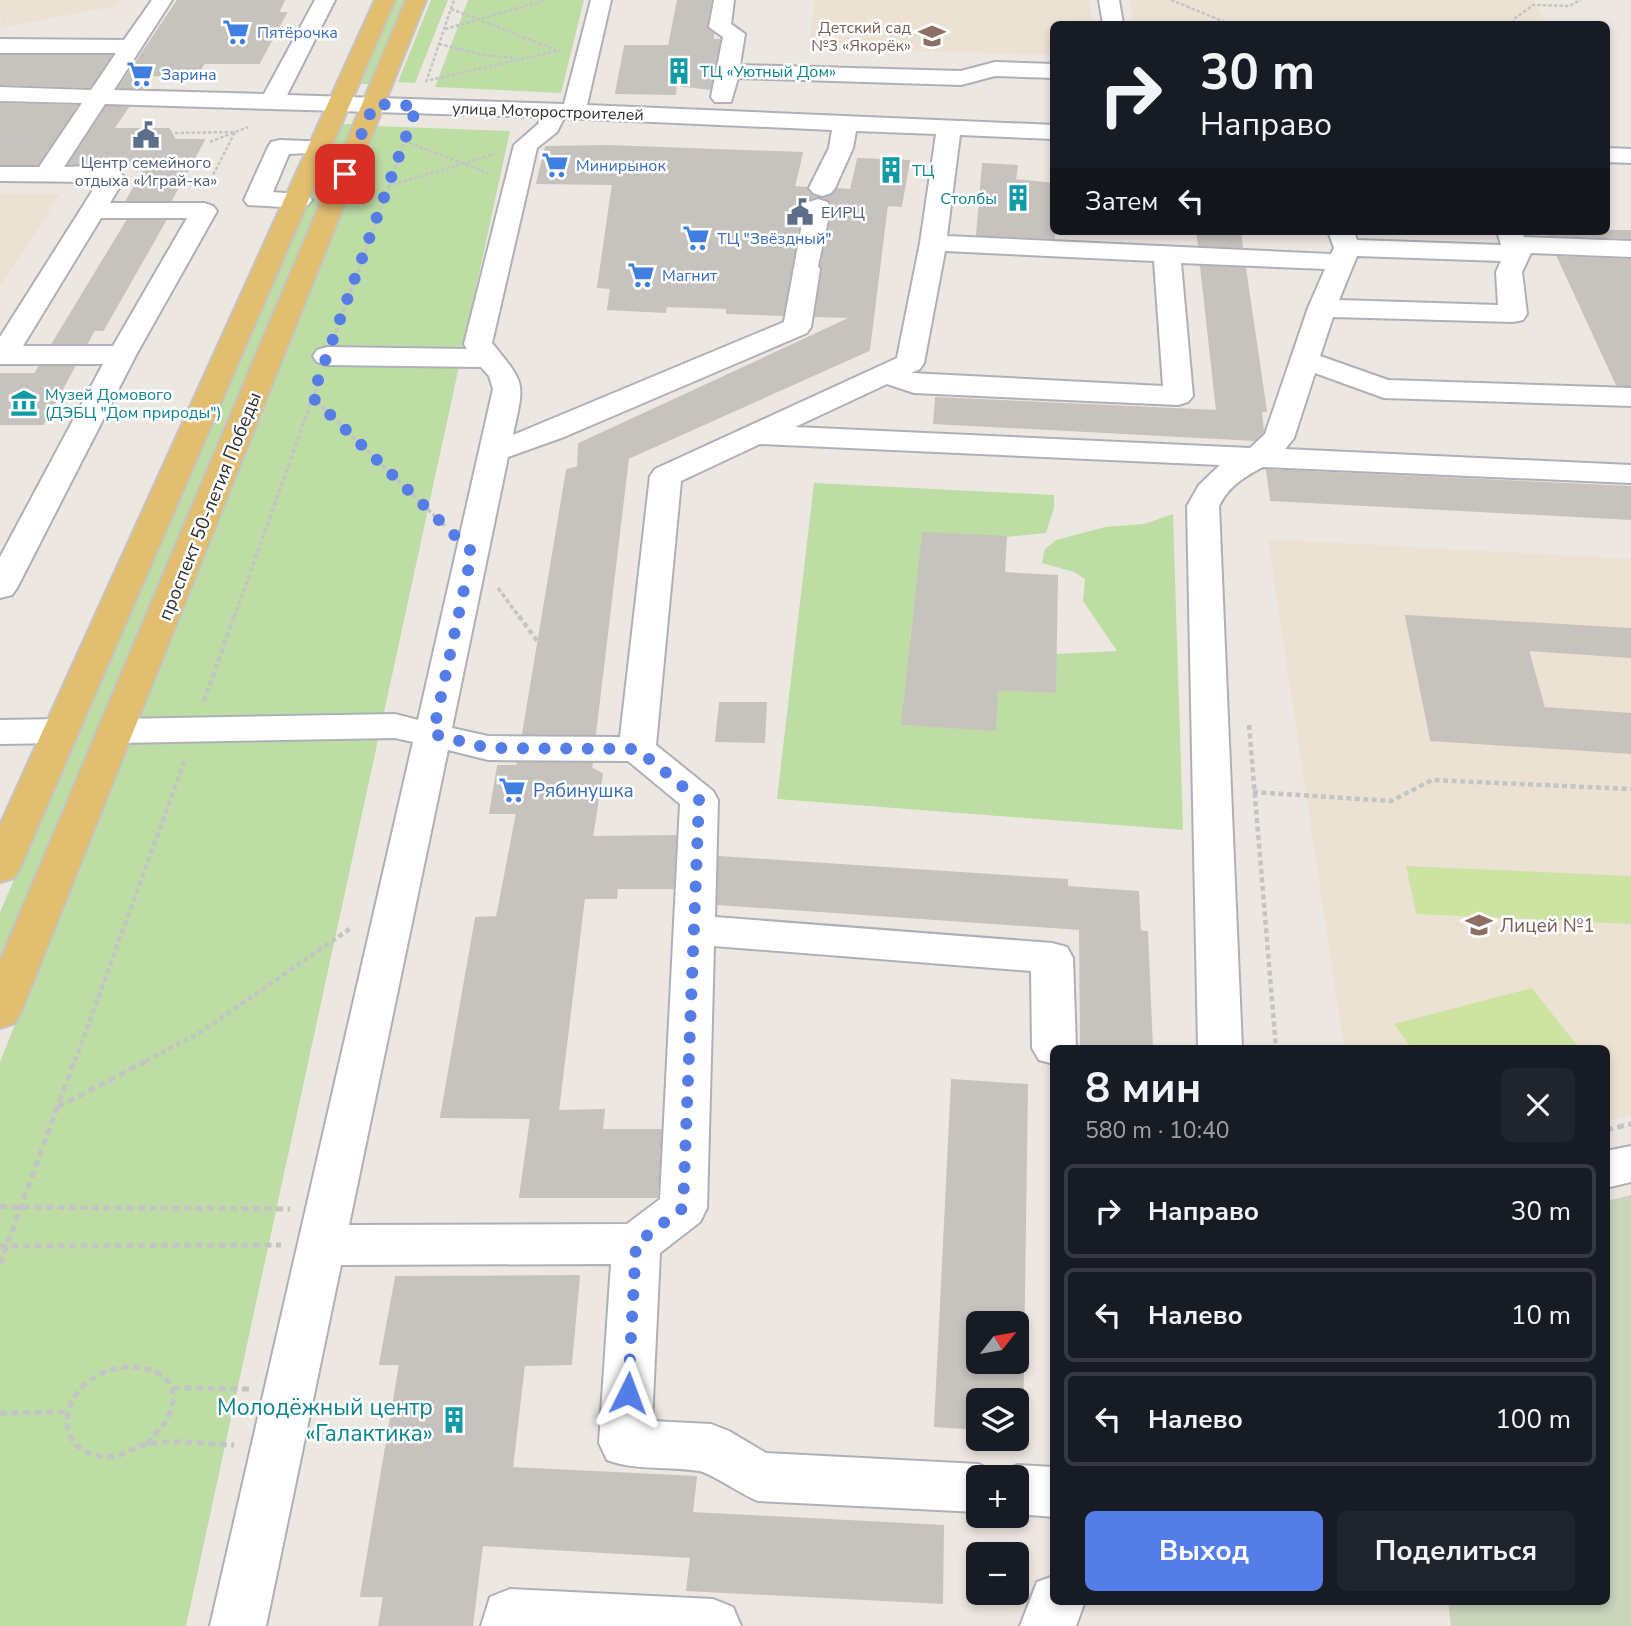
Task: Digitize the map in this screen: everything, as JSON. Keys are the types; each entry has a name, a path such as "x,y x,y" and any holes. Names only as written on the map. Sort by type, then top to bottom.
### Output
{"main road":[{"name":"проспект 50-летия Победы","path":"0,868 299,200 385,0"},
{"name":"проспект 50-летия Победы","path":"0,1012 416,0"}],"street":[{"path":"47,174 162,0"},
{"path":"272,101 325,0"},
{"path":"238,1626 508,389 503,375 478,344 526,145 564,112 588,52 601,0"},
{"path":"719,117 734,34 720,27 724,0"},
{"path":"1109,0 1112,21"},
{"path":"0,46 131,47"},
{"path":"729,71 961,78 995,69 1050,71"},
{"name":"улица Моторостроителей","path":"0,94 374,104 1050,131"},
{"path":"492,453 553,431 797,327 820,197 841,148 845,123"},
{"path":"906,405 910,363 933,243 948,127"},
{"path":"299,200 257,200 281,147 322,147"},
{"path":"1610,155 1631,156"},
{"path":"0,174 113,178 1,355"},
{"path":"0,588 122,355 204,211 93,210"},
{"path":"933,243 1167,254 1514,243 1631,249"},
{"path":"1322,308 1513,314 1509,272 1514,243"},
{"path":"1220,1045 1203,506 1210,492 1228,473 1258,457 1279,438 1342,247"},
{"path":"637,749 666,476 756,435 906,405 1178,396 1167,254"},
{"path":"1,355 122,355"},
{"path":"327,356 489,358"},
{"path":"1305,360 1384,389 1631,397"},
{"path":"756,435 906,405 1258,457 1631,474"},
{"path":"117,730 395,726 488,748 637,749 699,800 683,1208 636,1244 325,1227"},
{"path":"0,732 61,732"},
{"path":"693,930 1052,958 1054,1045"},
{"path":"1610,1169 1631,1164"},
{"path":"636,1244 625,1443 711,1448 758,1476 966,1487"},
{"path":"1029,1491 1050,1492"},
{"path":"1048,1626 1056,1605"},
{"path":"509,1626 510,1616 713,1626"}],"path":[{"path":"0,1264 3,1246 21,1207 195,729 454,0"},
{"path":"444,30 546,0"},
{"path":"1171,0 1223,21"},
{"path":"1514,21 1533,5 1569,6 1581,0"},
{"path":"451,9 558,50 588,52"},
{"path":"439,44 483,55 520,59"},
{"path":"426,81 558,50 588,52"},
{"path":"210,142 250,124"},
{"path":"175,133 235,132"},
{"path":"204,192 235,132"},
{"path":"404,141 517,184"},
{"path":"388,186 526,145"},
{"path":"312,397 472,552 538,642"},
{"path":"1248,723 1276,1045"},
{"path":"1212,789 1391,802 1432,780 1631,789"},
{"path":"57,1108 199,1032 397,895"},
{"path":"1610,1129 1631,1124"},
{"path":"0,1208 21,1207 325,1227"},
{"path":"3,1246 325,1227"},
{"path":"138,1364 154,1368 166,1376 173,1388 174,1402 170,1417 147,1444 114,1457 97,1457 83,1451 71,1441 66,1427 67,1412 86,1382 103,1371 120,1365 138,1364"},
{"path":"173,1388 290,1390"},
{"path":"0,1413 67,1412"},
{"path":"147,1444 279,1446"}],"shaded area":[{"path":"0,0 123,0 116,6 1,28"},
{"name":"Детский сад №3 «Якорёк»","path":"815,0 1090,0 1092,21 1050,21 1050,55 808,48"},
{"path":"1130,0 1534,0 1544,21 1133,21"},
{"path":"0,193 60,194 0,287"},
{"name":"Лицей №1","path":"1268,539 1631,559 1631,1116 1610,1120 1610,1045 1344,1045"}],"green space":[{"path":"396,0 405,0 371,84 361,84"},
{"path":"431,0 448,0 415,83 398,82"},
{"path":"468,0 584,0 561,93 435,87"},
{"path":"343,124 354,124 0,958 0,912"},
{"path":"375,126 510,131 186,1626 0,1626 0,1062"},
{"path":"814,483 1054,495 1054,508 1046,533 1006,537 968,609 914,606 910,641 967,644 964,691 905,688 902,725 995,730 997,689 1055,692 1055,654 1117,651 1083,601 1085,579 1074,572 1042,563 1045,549 1056,540 1105,527 1144,524 1173,514 1183,830 777,799"},
{"path":"1406,866 1631,876 1631,924 1416,914"},
{"path":"1532,988 1577,1045 1409,1045 1394,1024"},
{"path":"1631,1195 1631,1626 1451,1626 1448,1605 1610,1605 1610,1200"}],"building":[{"path":"178,0 284,0 278,13 286,13 259,63 204,63 196,76 151,75 142,88 119,88"},
{"path":"678,0 711,0 706,27 713,33 713,40 720,40 710,89 676,85 675,94 616,93 625,46 669,46"},
{"path":"0,56 111,56 90,87 0,84"},
{"path":"0,104 77,106 38,164 0,164"},
{"path":"106,107 128,107 113,129 169,129 175,140 204,140 171,200 127,200 148,164 69,164"},
{"name":"ТЦ \"Звёздный\"","path":"608,146 802,153 794,187 807,188 811,195 816,197 807,200 802,207 783,315 727,313 727,308 666,306 665,312 608,309 611,288 598,287 613,184 537,183 546,147"},
{"path":"858,159 909,161 901,206 887,205 869,350 628,458 595,734 523,734 567,470 578,467 579,444 853,317 815,316 823,269 821,265 834,208 824,198 837,189 851,190"},
{"path":"983,164 1017,166 1015,180 1050,184 1050,235 1054,235 1054,238 977,235"},
{"path":"127,221 165,221 103,330 94,330 87,343 53,343"},
{"path":"1610,231 1631,231 1631,238 1548,235 1610,235"},
{"path":"1198,235 1240,235 1242,247 1199,245"},
{"path":"1558,257 1631,260 1631,385 1617,385"},
{"path":"1201,266 1245,268 1266,411 1261,411 1263,431 1255,440 934,423 936,398 1217,411"},
{"path":"39,367 74,367 43,424 0,424 0,374 35,374"},
{"path":"1267,470 1631,487 1631,519 1271,500"},
{"path":"923,533 1006,537 1004,573 1057,576 1055,692 997,689 995,730 902,724"},
{"path":"1406,616 1631,629 1631,657 1528,650 1544,708 1631,714 1631,753 1431,740"},
{"path":"720,703 766,703 764,742 716,741"},
{"path":"518,763 592,763 591,768 602,774 592,837 676,836 673,888 617,888 616,898 584,898 558,1111 604,1110 602,1130 661,1130 657,1197 520,1197 531,1118 441,1117 476,918 497,917 517,813 490,813 498,766 517,766"},
{"path":"719,857 1067,880 1067,887 1138,892 1140,931 1147,932 1152,1045 1081,1045 1080,929 718,904"},
{"path":"952,1080 1027,1085 1024,1311 966,1311 966,1374 1023,1374 1023,1388 966,1388 966,1428 935,1426"},
{"path":"579,1276 571,1364 524,1365 512,1468 696,1477 692,1513 943,1526 942,1603 687,1590 691,1557 482,1545 472,1626 379,1626 384,1596 361,1596 400,1364 380,1364 396,1277"}],"place":[{"name":"Пятёрочка","path":"236,32"},
{"name":"Детский сад №3 «Якорёк»","path":"932,36"},
{"name":"ТЦ «Уютный Дом»","path":"679,71"},
{"name":"Зарина","path":"140,74"},
{"name":"Центр семейного отдыха «Играй-ка»","path":"146,135"},
{"name":"Минирынок","path":"555,165"},
{"name":"ТЦ","path":"891,170"},
{"name":"Столбы","path":"1018,198"},
{"name":"ЕИРЦ","path":"800,212"},
{"name":"ТЦ \"Звёздный\"","path":"696,238"},
{"name":"Магнит","path":"641,275"},
{"name":"Музей Домового (ДЭБЦ \"Дом природы\")","path":"24,403"},
{"name":"Рябинушка","path":"512,790"},
{"name":"Лицей №1","path":"1479,925"},
{"name":"Молодёжный центр «Галактика»","path":"454,1420"}],"route":[{"path":"345,174 374,104 417,106 312,397 472,552 433,734 488,748 637,749 699,800 683,1208 636,1244 628,1393"}]}
